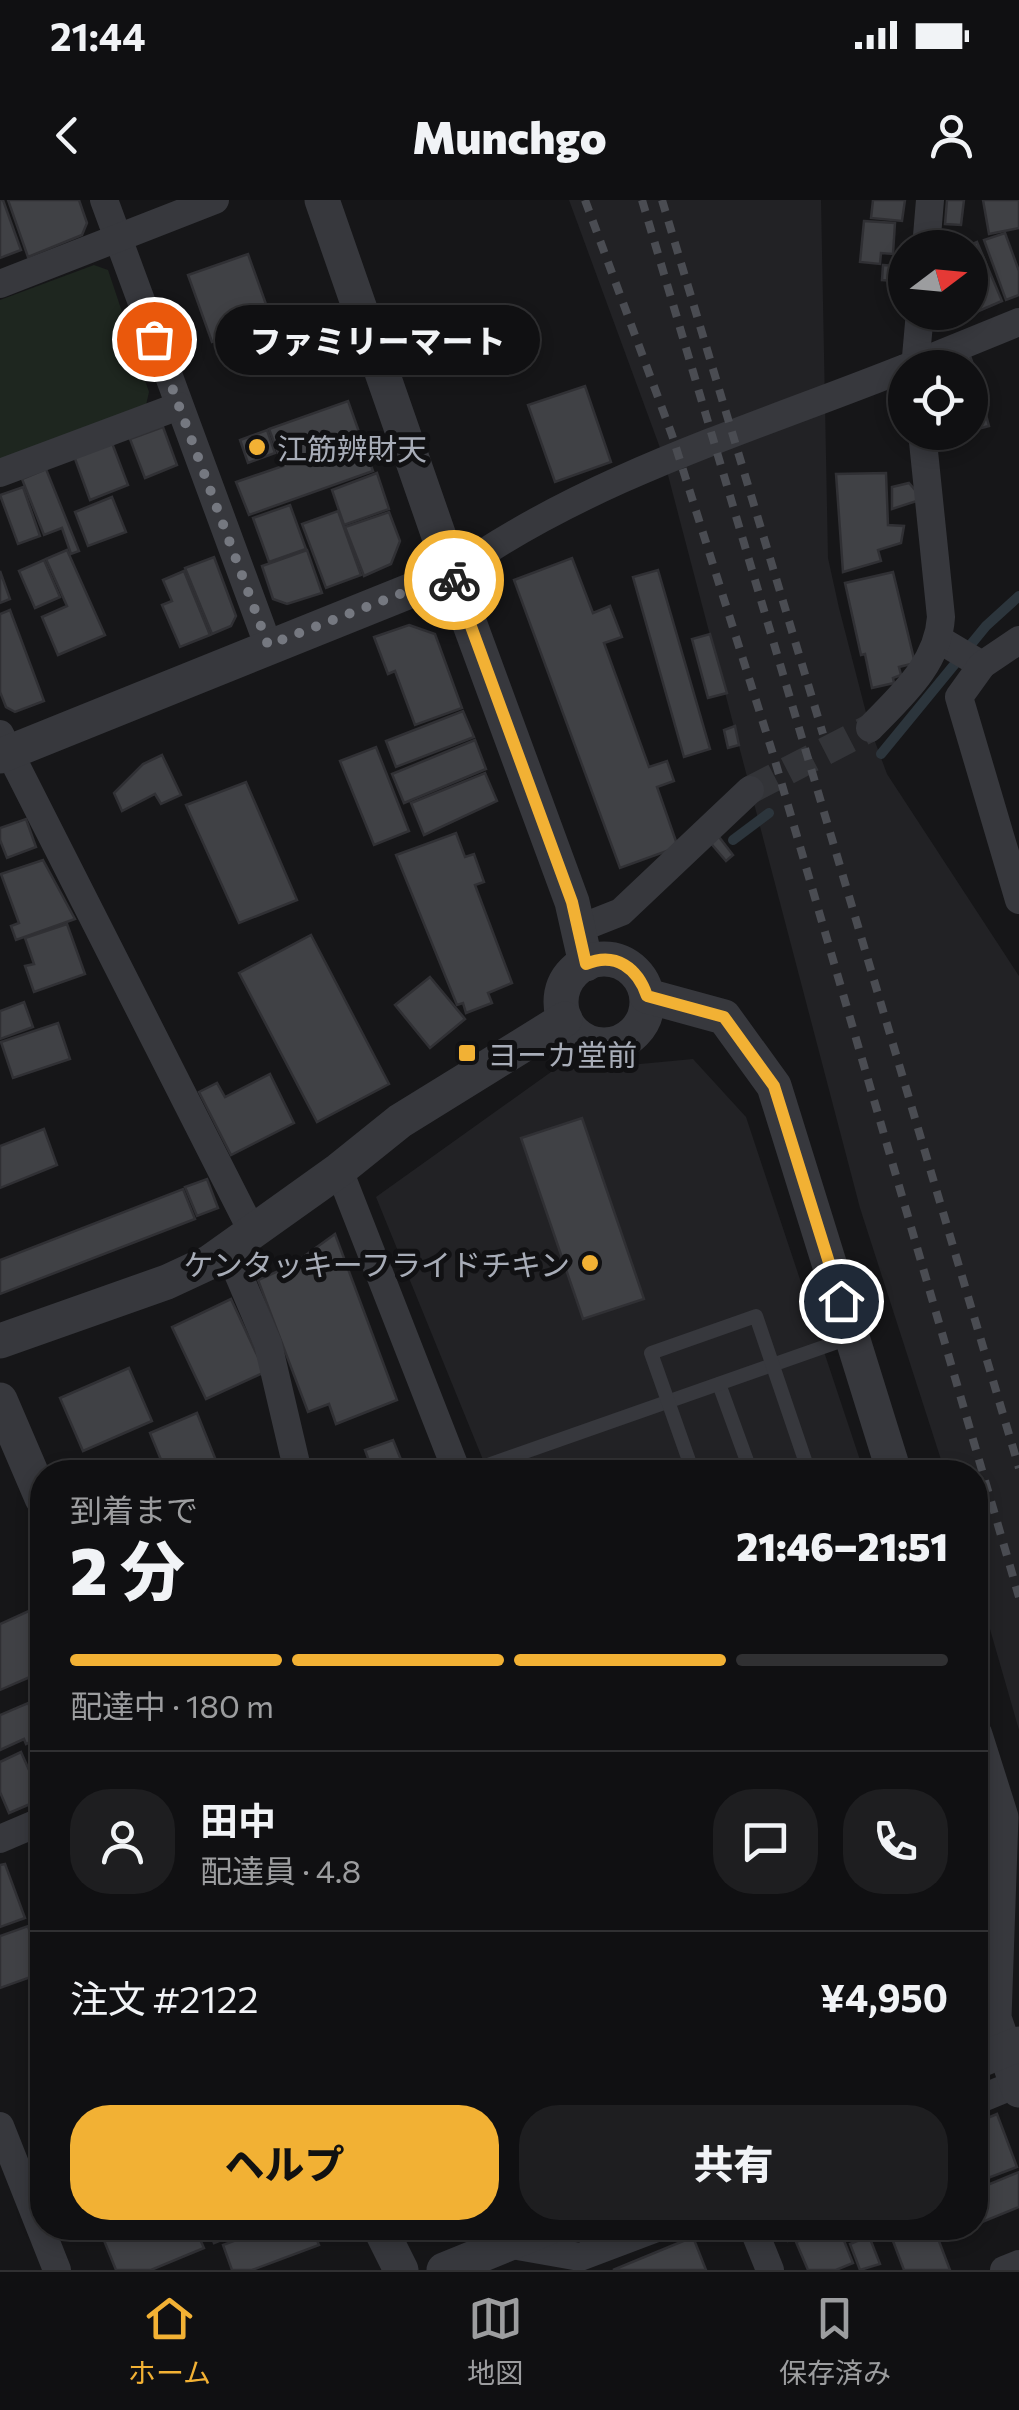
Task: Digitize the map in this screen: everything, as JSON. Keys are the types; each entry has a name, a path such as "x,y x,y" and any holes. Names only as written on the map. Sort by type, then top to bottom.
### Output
{"street":[{"path":"104,200 268,645"},
{"path":"0,284 215,200"},
{"path":"322,200 452,574 572,902 582,946 634,971 647,996 641,1025 621,1042 608,1045 582,1039 565,1019 563,991 582,946 750,790"},
{"path":"928,230 930,200"},
{"path":"951,350 1019,322"},
{"path":"295,1460 240,1242 3,747 452,574 491,546 623,477 888,375"},
{"path":"0,473 179,406"},
{"path":"924,450 942,617 960,652 959,697 1019,900"},
{"path":"870,728 906,691 960,652 1019,640"},
{"path":"647,996 724,1017 774,1086 890,1460"},
{"path":"0,1341 167,1282 240,1242 400,1121 565,1019"},
{"path":"339,1170 451,1460"},
{"path":"0,1400 30,1470"},
{"path":"988,1776 1001,1817 988,1973"},
{"path":"0,1839 30,1825"},
{"path":"988,2029 1018,2086 988,2097"},
{"path":"988,2057 1019,2044"},
{"path":"0,2126 30,2202"},
{"path":"45,2240 57,2270"},
{"path":"386,2240 401,2270"},
{"path":"457,2264 506,2240"},
{"path":"538,2240 580,2256 625,2240"},
{"path":"758,2240 770,2270"},
{"path":"1004,2270 1019,2264"}],"lane":[{"path":"690,1460 651,1353 756,1316 805,1460"},
{"path":"503,1460 852,1337"},
{"path":"719,1384 747,1460"}],"shaded area":[{"path":"569,200 821,200 828,558 839,608 870,728 887,774 1019,976 1019,1730 988,1622 988,1460 941,1460 860,1208 663,456"},
{"path":"94,265 108,270 149,392 146,405 0,461 0,300"},
{"path":"693,1059 746,1117 860,1460 483,1460 376,1197 565,1062 598,1068"}],"building":[{"path":"0,200 21,250 0,258"},
{"path":"8,200 79,200 87,223 82,235 28,257"},
{"path":"873,200 905,200 902,221 871,218"},
{"path":"947,200 964,200 961,225 945,224"},
{"path":"983,200 1019,200 1019,228 989,234"},
{"path":"864,221 895,223 895,230 888,230 888,254 881,253 880,264 860,262"},
{"path":"1005,233 1019,271 1019,295 1006,300 988,251 988,239"},
{"path":"248,254 272,321 212,342 188,275"},
{"path":"883,265 888,265 888,280 882,280"},
{"path":"988,268 1002,301 988,307"},
{"path":"585,386 611,462 555,482 528,405"},
{"path":"348,401 373,471 249,515 236,482 283,466 269,429"},
{"path":"163,427 177,465 145,478 130,439"},
{"name":"江筋辨財天","path":"267,430 275,453 248,463 240,440"},
{"path":"112,443 128,485 90,500 74,456"},
{"path":"46,469 79,551 71,554 62,528 44,535 22,479"},
{"path":"377,473 389,509 344,525 332,490"},
{"path":"886,473 888,525 904,526 901,543 878,550 881,561 843,572 836,474"},
{"path":"909,483 923,499 892,509 892,487"},
{"path":"23,487 40,536 18,544 0,495"},
{"path":"112,497 126,532 88,546 75,512"},
{"path":"290,505 306,549 269,562 253,518"},
{"path":"338,511 361,575 326,588 302,524"},
{"path":"389,512 400,541 391,564 364,576 345,527"},
{"path":"67,550 105,635 58,655 42,617 67,606 46,559"},
{"path":"307,550 322,593 287,604 273,599 262,566"},
{"path":"214,557 236,616 231,626 212,634 185,568"},
{"path":"572,558 593,613 610,606 622,637 604,643 649,767 667,761 674,781 657,787 678,847 620,868 514,580"},
{"path":"44,560 60,597 35,608 19,571"},
{"path":"658,570 710,749 684,757 633,577"},
{"path":"0,571 10,599 0,603"},
{"path":"184,571 210,635 180,647 162,605 172,601 163,580"},
{"path":"893,572 915,663 899,667 901,675 893,678 894,683 872,688 845,583"},
{"path":"10,610 44,701 15,712 6,707 0,692 0,614"},
{"path":"409,625 435,634 462,708 415,725 395,671 388,674 374,637"},
{"path":"710,634 727,693 708,698 692,639"},
{"path":"463,711 474,737 396,767 386,741"},
{"path":"735,726 739,745 728,748 724,730"},
{"path":"475,740 486,769 404,803 392,774"},
{"path":"376,747 409,831 374,845 340,761"},
{"path":"162,755 181,795 161,804 155,794 122,811 114,793 143,764"},
{"path":"485,773 497,801 424,835 411,803"},
{"path":"246,782 297,900 239,923 186,805"},
{"path":"26,819 36,847 7,858 0,828"},
{"path":"456,833 465,857 474,854 484,882 475,885 512,983 488,993 492,1003 466,1013 463,1003 457,1005 396,855"},
{"path":"716,833 733,855 726,861 708,840"},
{"path":"43,860 75,919 16,940 11,926 19,923 1,874"},
{"path":"67,924 85,974 34,992 25,966 34,964 25,938"},
{"path":"311,935 389,1084 317,1122 239,973"},
{"path":"430,977 465,1019 430,1048 395,1005"},
{"path":"24,1002 33,1027 0,1039 0,1011"},
{"path":"58,1023 70,1059 13,1078 1,1042"},
{"path":"270,1074 294,1123 231,1155 199,1092 217,1083 225,1097"},
{"path":"582,1118 644,1299 583,1319 521,1138"},
{"path":"44,1129 57,1165 0,1188 0,1146"},
{"path":"207,1179 218,1208 197,1216 185,1187"},
{"path":"183,1189 195,1219 0,1294 0,1260"},
{"path":"335,1234 397,1400 336,1424 329,1404 308,1412 258,1280 292,1265"},
{"path":"231,1299 265,1372 206,1399 172,1327"},
{"path":"129,1368 152,1421 83,1451 60,1398"},
{"path":"197,1413 216,1460 161,1460 150,1433"},
{"path":"393,1440 401,1460 369,1460 365,1450"},
{"path":"30,1610 30,1677 0,1690 0,1624"},
{"path":"28,1703 30,1742 26,1744 24,1739 0,1750 0,1715"},
{"path":"21,1752 30,1772 30,1804 9,1813 0,1792 0,1762"},
{"path":"5,1864 25,1918 0,1927 0,1865"},
{"path":"28,1926 30,1933 30,1977 0,1988 0,1936"},
{"path":"997,2114 1017,2167 988,2178 988,2118"},
{"path":"1019,2172 1019,2207 988,2220 988,2185"},
{"path":"104,2240 200,2240 204,2248 151,2270 116,2270"},
{"path":"236,2240 317,2240 319,2245 252,2270 232,2270 223,2245"},
{"path":"694,2240 706,2270 613,2270"},
{"path":"844,2240 853,2263 836,2270 808,2270 796,2242"},
{"path":"871,2240 880,2264 860,2270 850,2244"},
{"path":"893,2240 939,2240 950,2270 904,2270"}],"waterway":[{"path":"881,754 986,626 1019,596"},
{"path":"733,840 769,813"}],"tunnel":[{"path":"750,790 870,728"}],"railway":[{"path":"585,200 672,435 773,754 979,1460"},
{"path":"642,200 1019,1468"},
{"path":"662,200 823,734"},
{"path":"988,1491 1019,1597"}],"way so far":[{"path":"154,339 268,645 452,574 454,580"}],"place":[{"name":"ファミリーマート","path":"154,339"},
{"name":"江筋辨財天","path":"257,447"},
{"name":"ヨーカ堂前","path":"467,1053"},
{"name":"ケンタッキーフライドチキン","path":"590,1263"}],"route":[{"path":"454,580 572,902 586,964 607,959 622,962 634,971 647,996 724,1017 774,1086 841,1301"}]}
